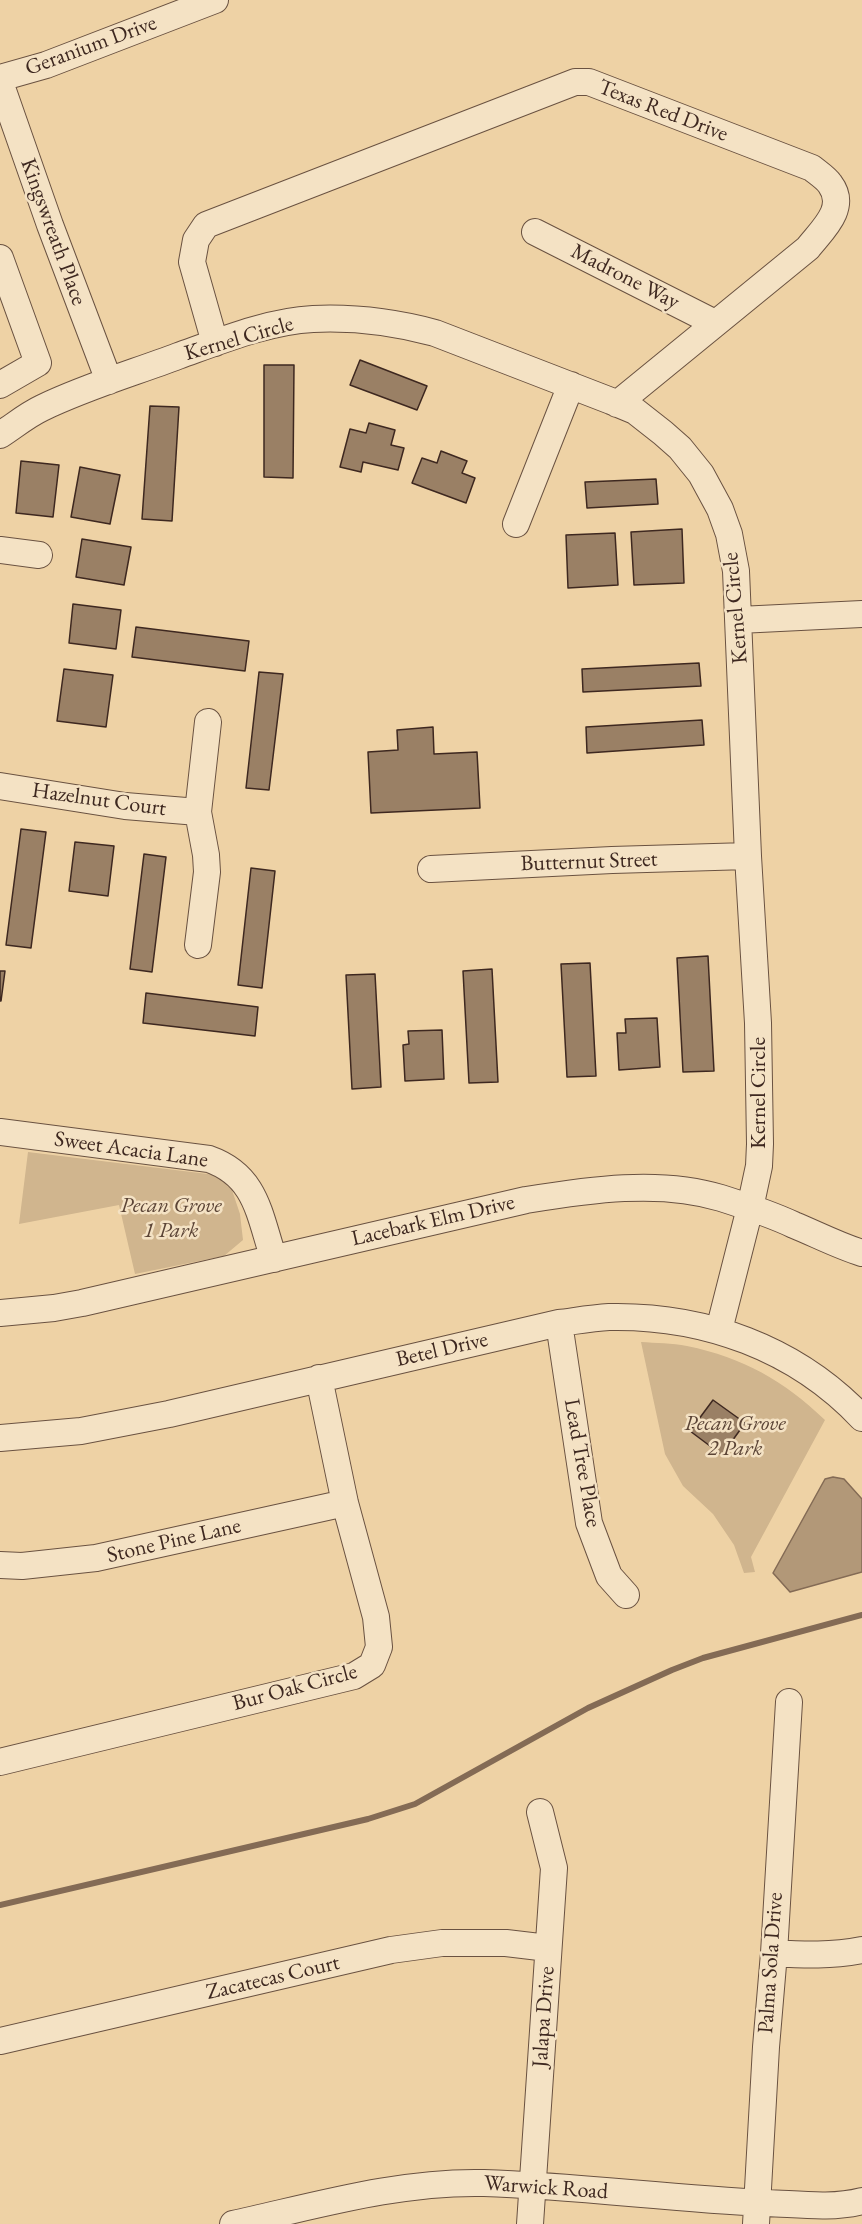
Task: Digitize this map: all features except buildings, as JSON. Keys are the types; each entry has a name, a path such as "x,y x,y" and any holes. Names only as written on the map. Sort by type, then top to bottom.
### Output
{"street":[{"name":"Geranium Drive","path":"0,80 215,0"},
{"name":"Kingswreath Place","path":"0,80 50,225 109,381"},
{"name":"Texas Red Drive","path":"215,343 192,262 196,240 206,225 575,82 589,82 812,168 831,184 837,200 833,218 808,248 617,404"},
{"name":"Madrone Way","path":"536,232 715,323"},
{"path":"0,258 38,363 0,385"},
{"name":"Kernel Circle","path":"0,435 43,407 215,343 287,322 364,318 435,333 635,411 680,447 701,474 720,509 729,534 736,571 761,1100 759,1166 719,1330"},
{"path":"516,524 572,386"},
{"path":"0,550 39,555"},
{"path":"739,620 862,614"},
{"path":"198,945 207,872 198,812 208,722"},
{"name":"Hazelnut Court","path":"0,786 125,806 198,812"},
{"name":"Butternut Street","path":"431,869 748,856"},
{"name":"Sweet Acacia Lane","path":"0,1132 209,1159 222,1163 242,1178 252,1193 274,1259"},
{"name":"Lacebark Elm Drive","path":"0,1313 73,1305 526,1200 585,1190 636,1187 697,1193 750,1208 862,1253"},
{"name":"Betel Drive","path":"0,1438 81,1431 169,1414 559,1323 606,1317 664,1319 719,1330 753,1342 795,1362 833,1391 862,1418"},
{"name":"Lead Tree Place","path":"559,1323 589,1523 609,1576 626,1595"},
{"name":"Bur Oak Circle","path":"0,1761 354,1676 372,1665 379,1647 376,1617 345,1503 319,1378"},
{"name":"Stone Pine Lane","path":"0,1565 22,1566 96,1558 345,1503"},
{"name":"Palma Sola Drive","path":"757,2213 789,1702"},
{"name":"Jalapa Drive","path":"530,2224 554,1868 540,1812"},
{"name":"Zacatecas Court","path":"0,2041 391,1950 442,1943 506,1943 548,1948"},
{"path":"774,1953 813,1956 862,1950"},
{"name":"Warwick Road","path":"233,2224 388,2190 441,2184 534,2185 757,2213 862,2201"}],"green space":[{"name":"Pecan Grove 1 Park","path":"28,1152 216,1175 232,1190 240,1214 243,1240 224,1256 135,1274 119,1205 19,1224"},
{"name":"Pecan Grove 2 Park","path":"641,1342 687,1346 745,1364 794,1393 825,1420 751,1557 755,1572 744,1573 734,1545 713,1514 683,1486 665,1454"}],"shaded area":[{"path":"833,1477 844,1479 862,1499 862,1572 790,1592 773,1573 825,1479"}],"waterway":[{"path":"0,1905 368,1819 415,1804 588,1708 672,1670 703,1658 862,1615"}]}
